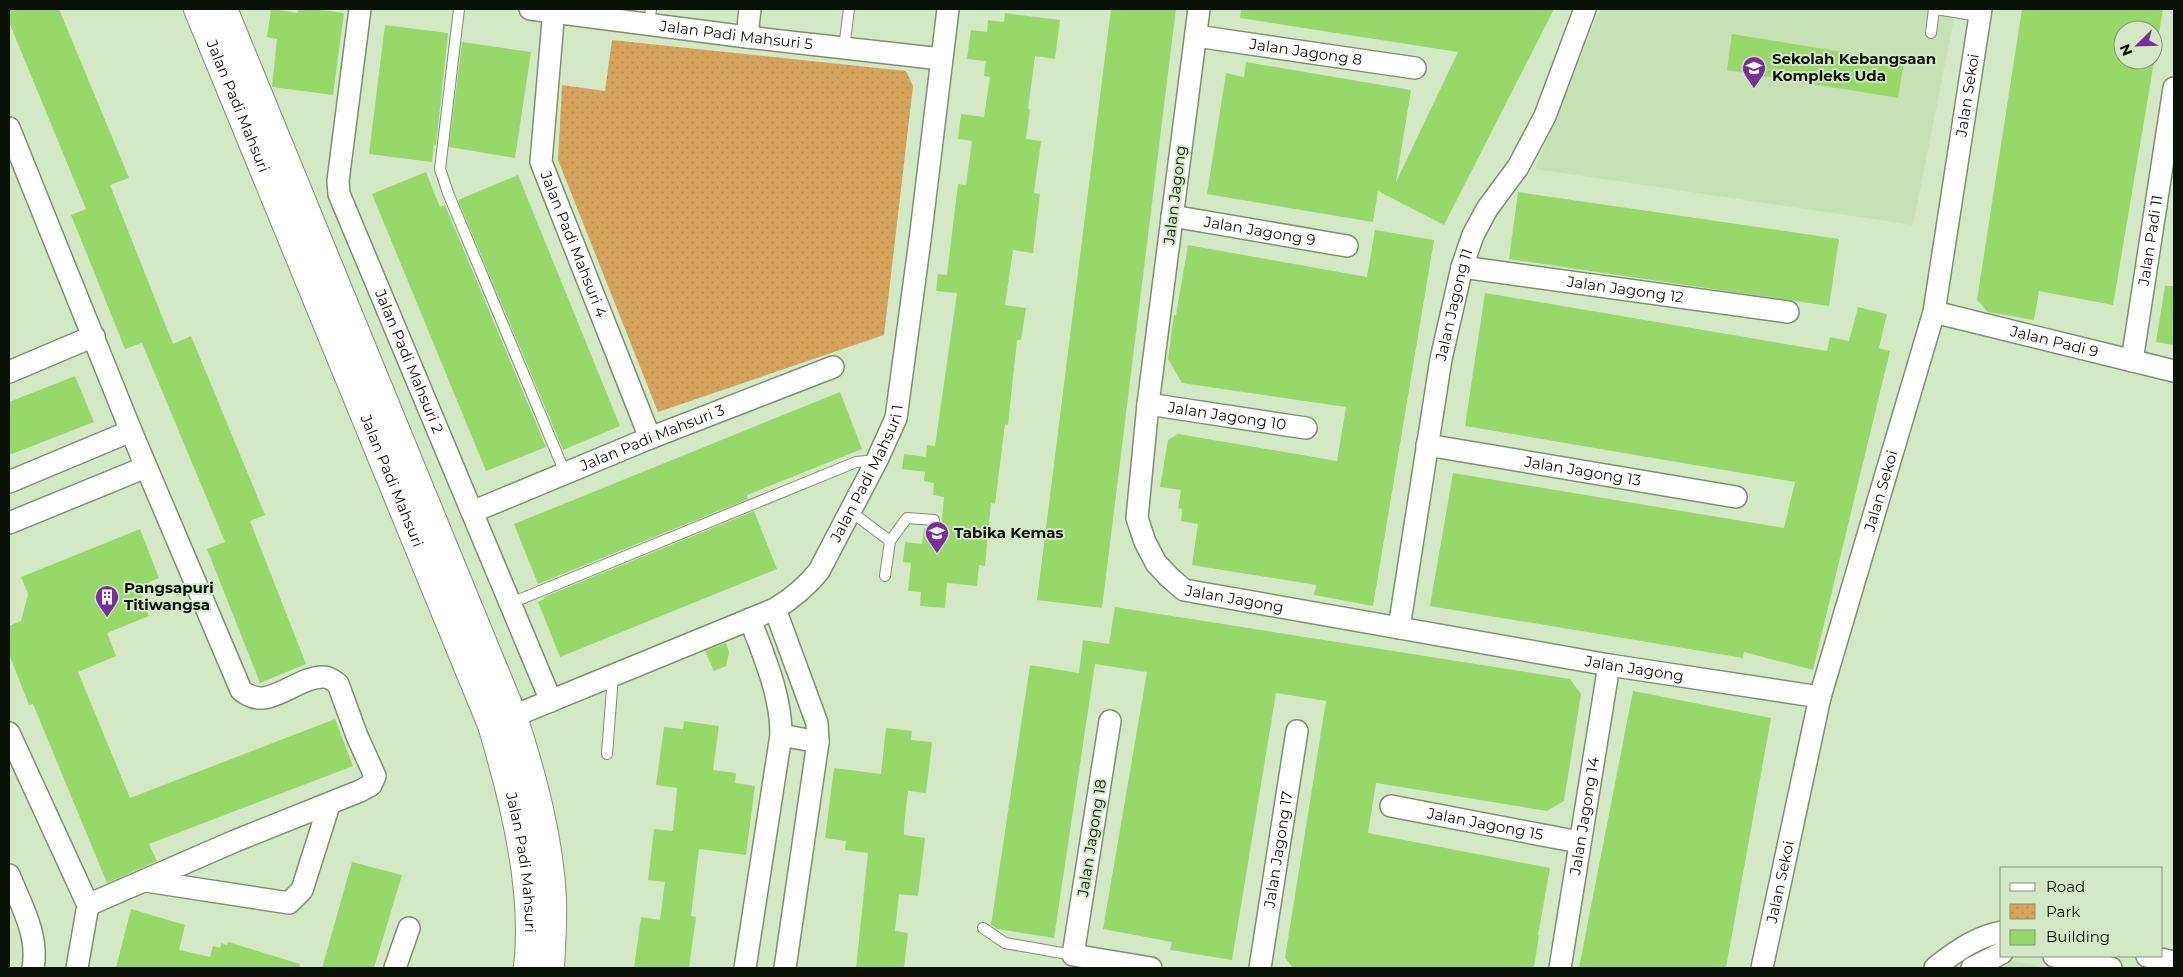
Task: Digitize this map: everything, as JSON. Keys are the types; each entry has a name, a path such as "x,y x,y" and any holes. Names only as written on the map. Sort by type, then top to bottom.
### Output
{"main road":[{"name":"Jalan Padi Mahsuri","path":"198,9 502,721 530,769 544,832 552,899 550,968"},
{"name":"Jalan Padi Mahsuri","path":"223,9 502,721 528,905 528,968"}],"street":[{"name":"Jalan Padi Mahsuri 2","path":"360,9 338,181 339,194 551,701"},
{"name":"Jalan Padi Mahsuri 5","path":"530,9 650,16 746,37 941,59"},
{"path":"746,37 750,9"},
{"name":"Jalan Padi Mahsuri 1","path":"502,721 775,608 792,599 819,571 877,460 896,418 948,9"},
{"name":"Jalan Jagong","path":"1199,9 1148,404 1137,518 1145,542 1156,563 1184,590 1609,665 1820,697"},
{"name":"Jalan Jagong 11","path":"1398,628 1441,359 1462,267 1473,235 1487,209 1518,167 1545,116 1585,9"},
{"name":"Jalan Padi Mahsuri 4","path":"554,11 541,162 650,438"},
{"name":"Jalan Sekoi","path":"1762,968 1820,697 1934,312 1980,13"},
{"name":"Jalan Jagong 8","path":"1196,36 1415,68"},
{"name":"Jalan Padi 11","path":"2132,361 2174,88"},
{"path":"9,128 131,431 241,690 249,697 261,700 314,679 325,677 338,684 357,736 375,776 371,785 329,805 236,840 88,905"},
{"name":"Jalan Jagong 9","path":"1172,216 1347,246"},
{"name":"Jalan Jagong 12","path":"1462,267 1788,312"},
{"name":"Jalan Padi 9","path":"1934,312 2174,371"},
{"path":"9,372 94,336"},
{"name":"Jalan Padi Mahsuri 3","path":"472,512 650,438 833,367"},
{"name":"Jalan Jagong 10","path":"1148,404 1306,428"},
{"path":"9,482 131,431"},
{"name":"Jalan Jagong 13","path":"1427,445 1736,496"},
{"path":"9,523 146,466"},
{"path":"775,608 814,714 818,742 785,968"},
{"path":"745,968 781,735 781,715 775,689 750,619"},
{"name":"Jalan Jagong 14","path":"1560,968 1609,665"},
{"name":"Jalan Jagong 18","path":"1073,955 1110,721"},
{"name":"Jalan Jagong 17","path":"1260,968 1297,731"},
{"path":"9,733 88,905 77,968"},
{"path":"781,735 818,742"},
{"path":"146,881 289,902 302,890 329,805"},
{"name":"Jalan Jagong 15","path":"1391,806 1579,842"},
{"path":"9,875 34,938 36,955 33,968"},
{"path":"395,968 409,928"},
{"path":"1935,968 1957,952 1989,934 2000,932"},
{"path":"1972,968 2000,953"},
{"path":"1073,955 1151,968"},
{"path":"2059,957 2111,968"},
{"path":"2152,957 2174,962"}],"lane":[{"path":"459,9 440,168 448,193 565,473"},
{"path":"844,48 849,9"},
{"path":"1931,33 1935,9 1980,13"},
{"path":"511,603 856,462 877,460"},
{"path":"850,511 890,541"},
{"path":"885,576 890,541 906,518 934,520"},
{"path":"607,754 613,676"},
{"path":"983,928 1005,944 1073,955"}],"shaded area":[{"name":"Sekolah Kebangsaan Kompleks Uda","path":"1600,9 1956,9 1913,225 1535,169"},
{"path":"2013,961 2048,968 2004,968"}],"green space":[{"path":"612,40 906,71 913,86 884,335 658,412 558,160 562,85 605,91"}],"building":[{"path":"9,9 59,9 129,178 110,185 173,344 191,336 265,515 250,521 306,664 260,683 207,549 225,542 142,343 125,349 71,215 86,209 9,22"},
{"path":"271,9 298,13 298,9 315,9 344,13 333,95 272,87 277,39 267,37"},
{"path":"1111,9 1176,9 1102,608 1037,600"},
{"path":"1241,9 1554,9 1444,225 1378,191 1373,222 1207,194 1226,73 1244,77 1246,62 1411,90 1396,182 1458,52 1240,18"},
{"path":"2022,9 2163,9 2161,20 2113,20 2113,70 2153,70 2113,305 2039,291 2034,320 1988,312 1977,300"},
{"path":"1005,13 1060,20 1055,59 1035,56 1028,109 1030,109 1026,139 1041,141 1034,193 1040,194 1033,253 1013,250 1005,305 1026,308 1021,340 1017,340 1008,425 1005,424 995,504 991,503 985,566 979,565 977,586 947,583 945,608 920,606 921,592 908,591 911,563 903,562 905,542 922,544 924,528 941,530 944,497 933,495 934,483 924,481 925,472 902,469 904,454 926,457 927,445 935,446 957,293 936,291 938,274 947,275 958,184 966,185 972,141 958,139 961,114 984,117 990,77 984,76 986,61 967,59 971,30 987,32 988,20 1004,22"},
{"path":"385,25 448,33 436,145 434,145 432,162 369,154"},
{"path":"1732,34 1904,62 1898,98 1727,70"},
{"path":"462,42 531,52 515,158 449,147"},
{"path":"426,172 440,207 445,205 546,447 486,471 372,194"},
{"path":"518,175 620,426 563,450 458,200"},
{"path":"1518,192 1839,239 1829,306 1509,259"},
{"path":"1375,230 1434,240 1373,606 1314,595 1316,585 1192,565 1198,524 1181,521 1182,509 1178,508 1181,490 1160,487 1168,440 1178,434 1337,461 1346,407 1182,383 1168,359 1174,315 1176,315 1188,245 1367,277"},
{"path":"2165,286 2174,286 2174,345 2156,342"},
{"path":"1485,293 1827,351 1830,337 1849,341 1858,307 1887,314 1879,348 1890,351 1813,670 1744,652 1743,658 1430,606 1453,473 1784,528 1795,482 1465,426"},
{"path":"75,376 94,422 9,455 9,402"},
{"path":"840,392 862,449 747,495 748,499 538,584 514,524"},
{"path":"754,511 777,569 560,657 538,602 544,599 544,597"},
{"path":"140,529 159,578 138,587 149,616 107,633 116,656 78,672 130,798 335,719 353,766 149,844 157,861 107,883 33,704 29,705 9,654 9,626 21,621 28,594 21,577"},
{"path":"1115,607 1570,679 1581,694 1564,801 1547,811 1376,783 1368,833 1550,868 1534,968 1293,968 1285,958 1326,701 1276,693 1232,960 1170,950 1172,942 1103,929 1147,672 1095,664 1054,938 997,929 991,925 1030,665 1079,673 1083,640 1109,644"},
{"path":"726,643 729,652 726,666 714,671 705,651"},
{"path":"1633,691 1771,718 1726,968 1579,968"},
{"path":"684,721 719,726 713,770 736,773 735,783 755,786 746,855 699,849 691,916 696,917 689,968 634,968 641,917 660,920 665,882 648,880 654,829 673,831 677,788 656,785 664,727 683,729"},
{"path":"886,728 912,731 911,740 932,742 926,793 908,791 904,827 904,835 925,838 918,896 899,894 895,931 908,933 904,968 856,968 868,853 845,850 846,841 825,838 834,768 881,774"},
{"path":"352,862 402,875 374,968 322,968"},
{"path":"131,909 185,925 179,950 210,957 213,946 220,948 221,943 227,945 228,942 300,964 299,968 116,968"}],"place":[{"name":"Sekolah Kebangsaan Kompleks Uda","path":"1754,89"},
{"name":"Tabika Kemas","path":"937,554"},
{"name":"Pangsapuri Titiwangsa","path":"107,618"}]}
